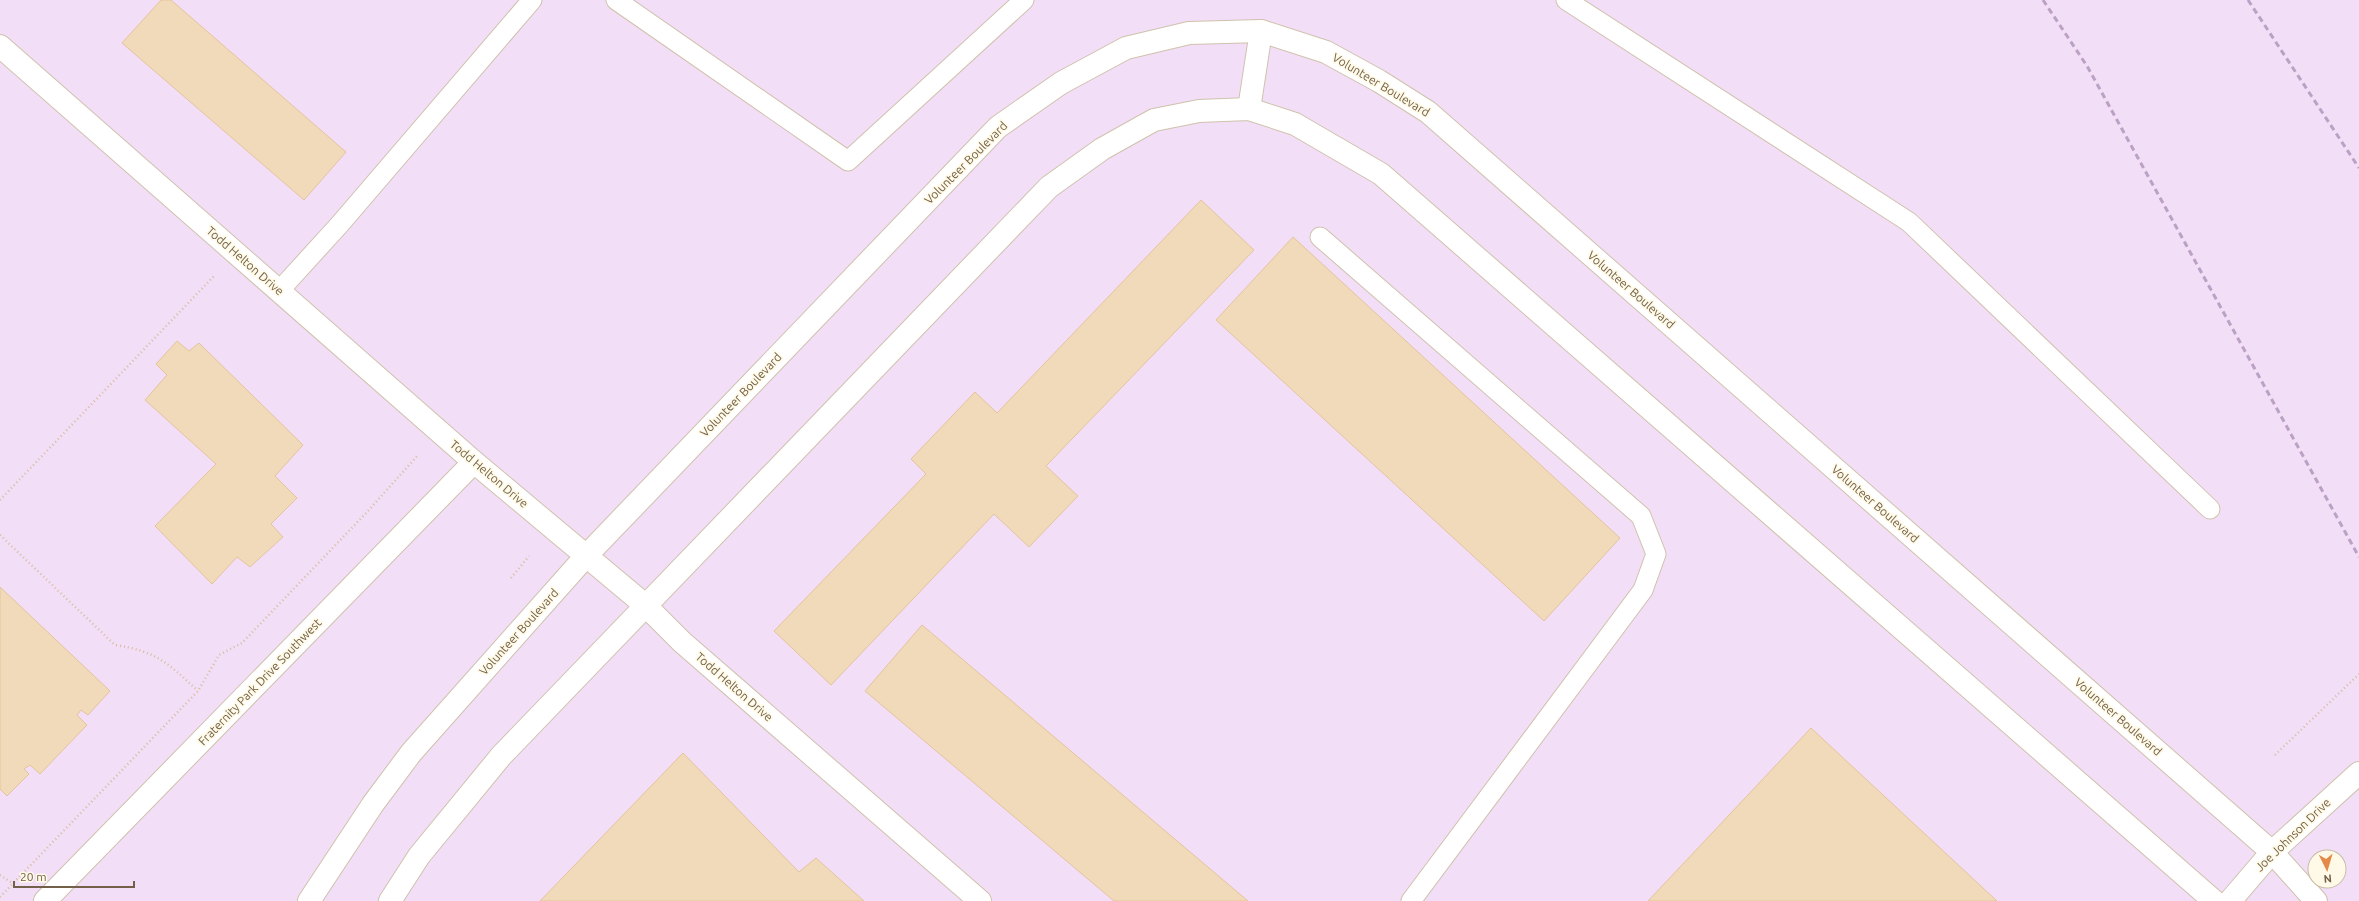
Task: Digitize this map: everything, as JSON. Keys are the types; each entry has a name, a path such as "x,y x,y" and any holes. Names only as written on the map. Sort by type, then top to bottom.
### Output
{"street":[{"path":"1249,109 1261,31"},
{"name":"Volunteer Boulevard","path":"309,901 373,804 411,753 586,556 998,127 1061,83 1126,48 1189,33 1261,31 1326,52 1379,81 1428,112 2272,852 2316,901"},
{"name":"Todd Helton Drive","path":"0,46 474,462 645,606 682,642 980,901"},
{"path":"390,901 419,856 501,756 1049,187 1102,149 1154,120 1199,110 1249,109 1295,124 1381,174 2214,901"},
{"name":"Fraternity Park Drive Southwest","path":"45,901 474,462"},
{"name":"Joe Johnson Drive","path":"2230,901 2272,852 2359,773"}],"lane":[{"path":"279,291 340,224 532,0"},
{"path":"616,0 848,161 1024,0"},
{"path":"1566,0 1909,222 2210,509"},
{"path":"1320,237 1641,516 1656,554 1643,590 1410,901"}],"path":[{"path":"0,500 216,274"},
{"path":"0,897 198,691 219,655 242,643 368,511 420,453"},
{"path":"0,535 115,645 140,649 171,665 198,691"},
{"path":"511,578 529,556"},
{"path":"2275,755 2359,674"},
{"path":"0,875 12,883"}],"shaded area":[{"path":"0,0 2359,0 2359,901 0,901"}],"building":[{"path":"161,0 171,0 346,152 304,200 122,43"},
{"path":"1201,200 1254,250 1046,466 1078,496 1029,547 994,514 831,685 774,631 926,474 911,459 975,392 997,413"},
{"path":"1293,237 1620,538 1544,621 1216,320"},
{"path":"177,341 189,351 199,343 303,445 275,476 297,498 271,524 283,537 250,567 237,557 212,584 155,526 216,464 145,400 167,375 156,364"},
{"path":"0,587 110,691 88,715 81,710 77,715 87,725 40,774 30,765 24,769 29,774 7,796 0,789"},
{"path":"922,625 1248,901 1114,901 865,691"},
{"path":"1811,728 1997,901 1648,901"},
{"path":"683,753 799,872 816,858 864,901 540,901"}],"railway":[{"path":"2043,0 2087,66 2359,557"},
{"path":"2248,0 2359,168"}]}
